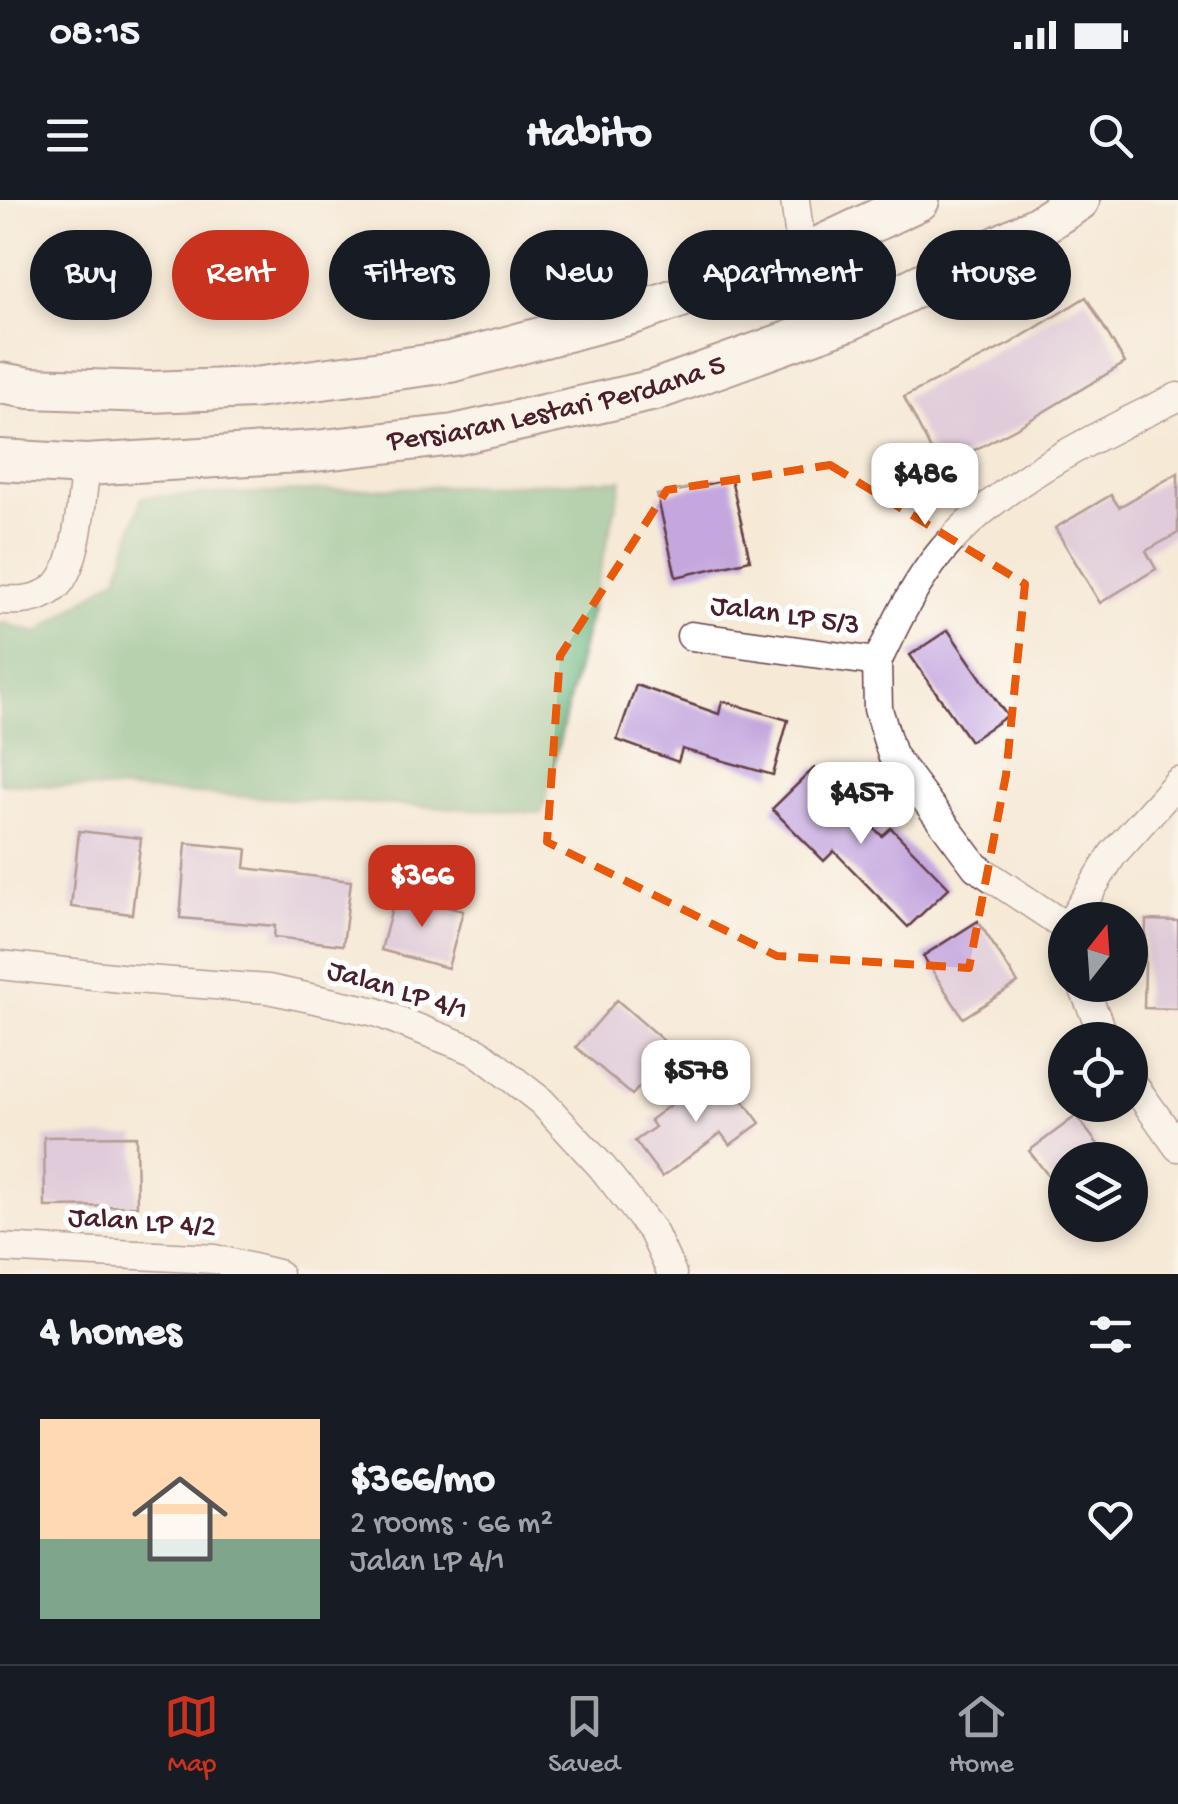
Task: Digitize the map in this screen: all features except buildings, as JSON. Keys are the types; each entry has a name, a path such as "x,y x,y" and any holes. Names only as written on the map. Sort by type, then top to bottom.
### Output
{"main road":[{"path":"855,230 919,200"},
{"name":"Persiaran Lestari Perdana 5","path":"0,460 86,465 315,451 454,435 655,390 849,320 1039,226 1079,200"},
{"path":"0,383 30,388 150,392 254,388 450,362 668,302"}],"street":[{"path":"794,200 798,230"},
{"name":"Jalan LP 5/3","path":"691,636 878,662 905,604 935,559 964,528 1080,443 1178,398"},
{"path":"0,600 28,601 55,588 70,564 86,465"},
{"path":"878,662 878,709 892,755 976,866 1048,915"},
{"path":"1083,902 1113,854 1178,782"},
{"name":"Jalan LP 4/1","path":"0,965 268,989 376,1012 478,1052 542,1102 602,1167 653,1232 672,1274"},
{"path":"1148,1105 1178,1146"},
{"name":"Jalan LP 4/2","path":"0,1248 215,1259 278,1274"}],"highlighted area":[{"path":"830,465 1025,584 1006,775 969,968 777,956 547,842 560,656 667,490"}],"green space":[{"path":"622,480 542,813 0,783 0,622 37,633 118,576 142,497"}]}
